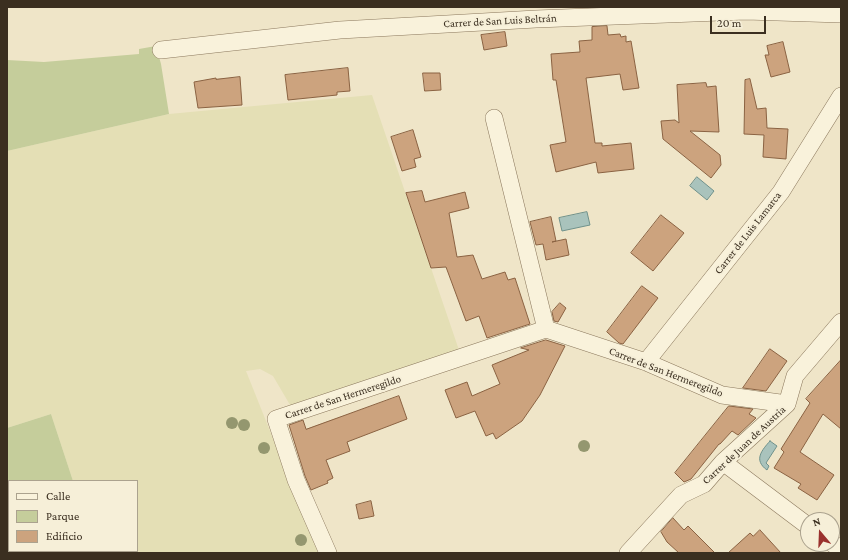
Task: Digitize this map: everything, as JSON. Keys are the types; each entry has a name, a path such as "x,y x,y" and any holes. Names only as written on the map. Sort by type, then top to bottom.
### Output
{"street":[{"name":"Carrer de San Luis Beltrán","path":"161,50 340,30 536,19 746,11 841,14"},
{"name":"Carrer de Luis Lamarca","path":"646,362 781,192 841,96"},
{"path":"494,118 546,329"},
{"name":"Carrer de Juan de Austria","path":"628,553 681,495 704,484 723,462 787,404 795,376 841,322"},
{"name":"Carrer de San Hermeregildo","path":"328,553 296,480 276,419 546,329 646,362 722,396 787,404"},
{"path":"723,462 800,520"}],"shaded area":[{"path":"372,95 461,356 293,410 273,376 260,369 246,371 292,486 321,553 97,553 138,552 138,480 73,480 51,414 7,428 7,151 169,114"}],"green space":[{"path":"156,46 161,64 169,114 7,151 7,60 44,62 139,54 139,49"},
{"path":"51,414 73,480 8,480 8,552 97,553 7,553 7,428"}],"water":[{"path":"697,177 714,191 707,200 690,186"},
{"path":"587,212 590,225 562,231 559,218"},
{"path":"770,441 777,446 766,463 769,466 767,470 760,463 760,455"}],"building":[{"path":"607,26 608,35 620,34 621,37 626,36 626,42 631,41 639,88 623,90 620,74 586,78 595,143 602,143 602,146 631,143 634,169 598,173 596,162 556,172 550,145 566,142 556,80 553,80 551,54 580,52 579,41 592,40 592,27"},
{"path":"505,32 507,46 484,50 481,35"},
{"path":"783,42 790,72 771,77 765,55 769,55 767,46"},
{"path":"348,68 350,91 337,92 337,95 288,100 285,75"},
{"path":"423,73 440,73 441,90 425,91"},
{"path":"240,77 242,105 198,108 194,82 216,78"},
{"path":"750,79 757,109 766,108 767,128 788,129 786,159 763,157 764,135 744,134 745,80"},
{"path":"706,83 707,87 716,86 719,132 690,131 720,155 721,165 711,178 663,139 661,121 675,120 679,123 677,85"},
{"path":"413,130 421,157 414,159 416,167 402,171 391,137"},
{"path":"422,191 425,202 465,192 469,208 449,213 457,257 473,255 482,279 505,272 508,280 515,278 530,324 487,338 479,316 466,321 446,267 431,268 406,193"},
{"path":"661,215 684,233 653,271 631,253"},
{"path":"551,217 556,241 552,242 566,239 569,255 546,260 543,244 536,245 530,222"},
{"path":"642,286 658,298 623,344 619,343 607,332"},
{"path":"560,303 566,308 558,322 554,321 552,312"},
{"path":"546,340 565,346 540,395 522,421 496,439 493,433 486,436 475,411 456,418 445,390 467,382 472,396 500,384 492,365 529,350 521,348"},
{"path":"770,349 787,361 766,391 743,388"},
{"path":"841,360 841,429 823,414 800,452 834,475 817,500 798,488 801,484 774,468 784,452 781,449 810,403 806,399"},
{"path":"399,396 407,419 347,442 350,451 326,460 333,478 327,481 328,483 311,490 289,425 303,420 306,429"},
{"path":"729,406 753,409 749,414 756,418 738,435 732,431 719,444 691,479 684,482 675,473"},
{"path":"371,501 374,516 359,519 356,505"},
{"path":"673,518 684,530 688,526 715,553 679,553 667,542 661,532"},
{"path":"760,530 781,553 728,553 750,533 753,536"}]}
